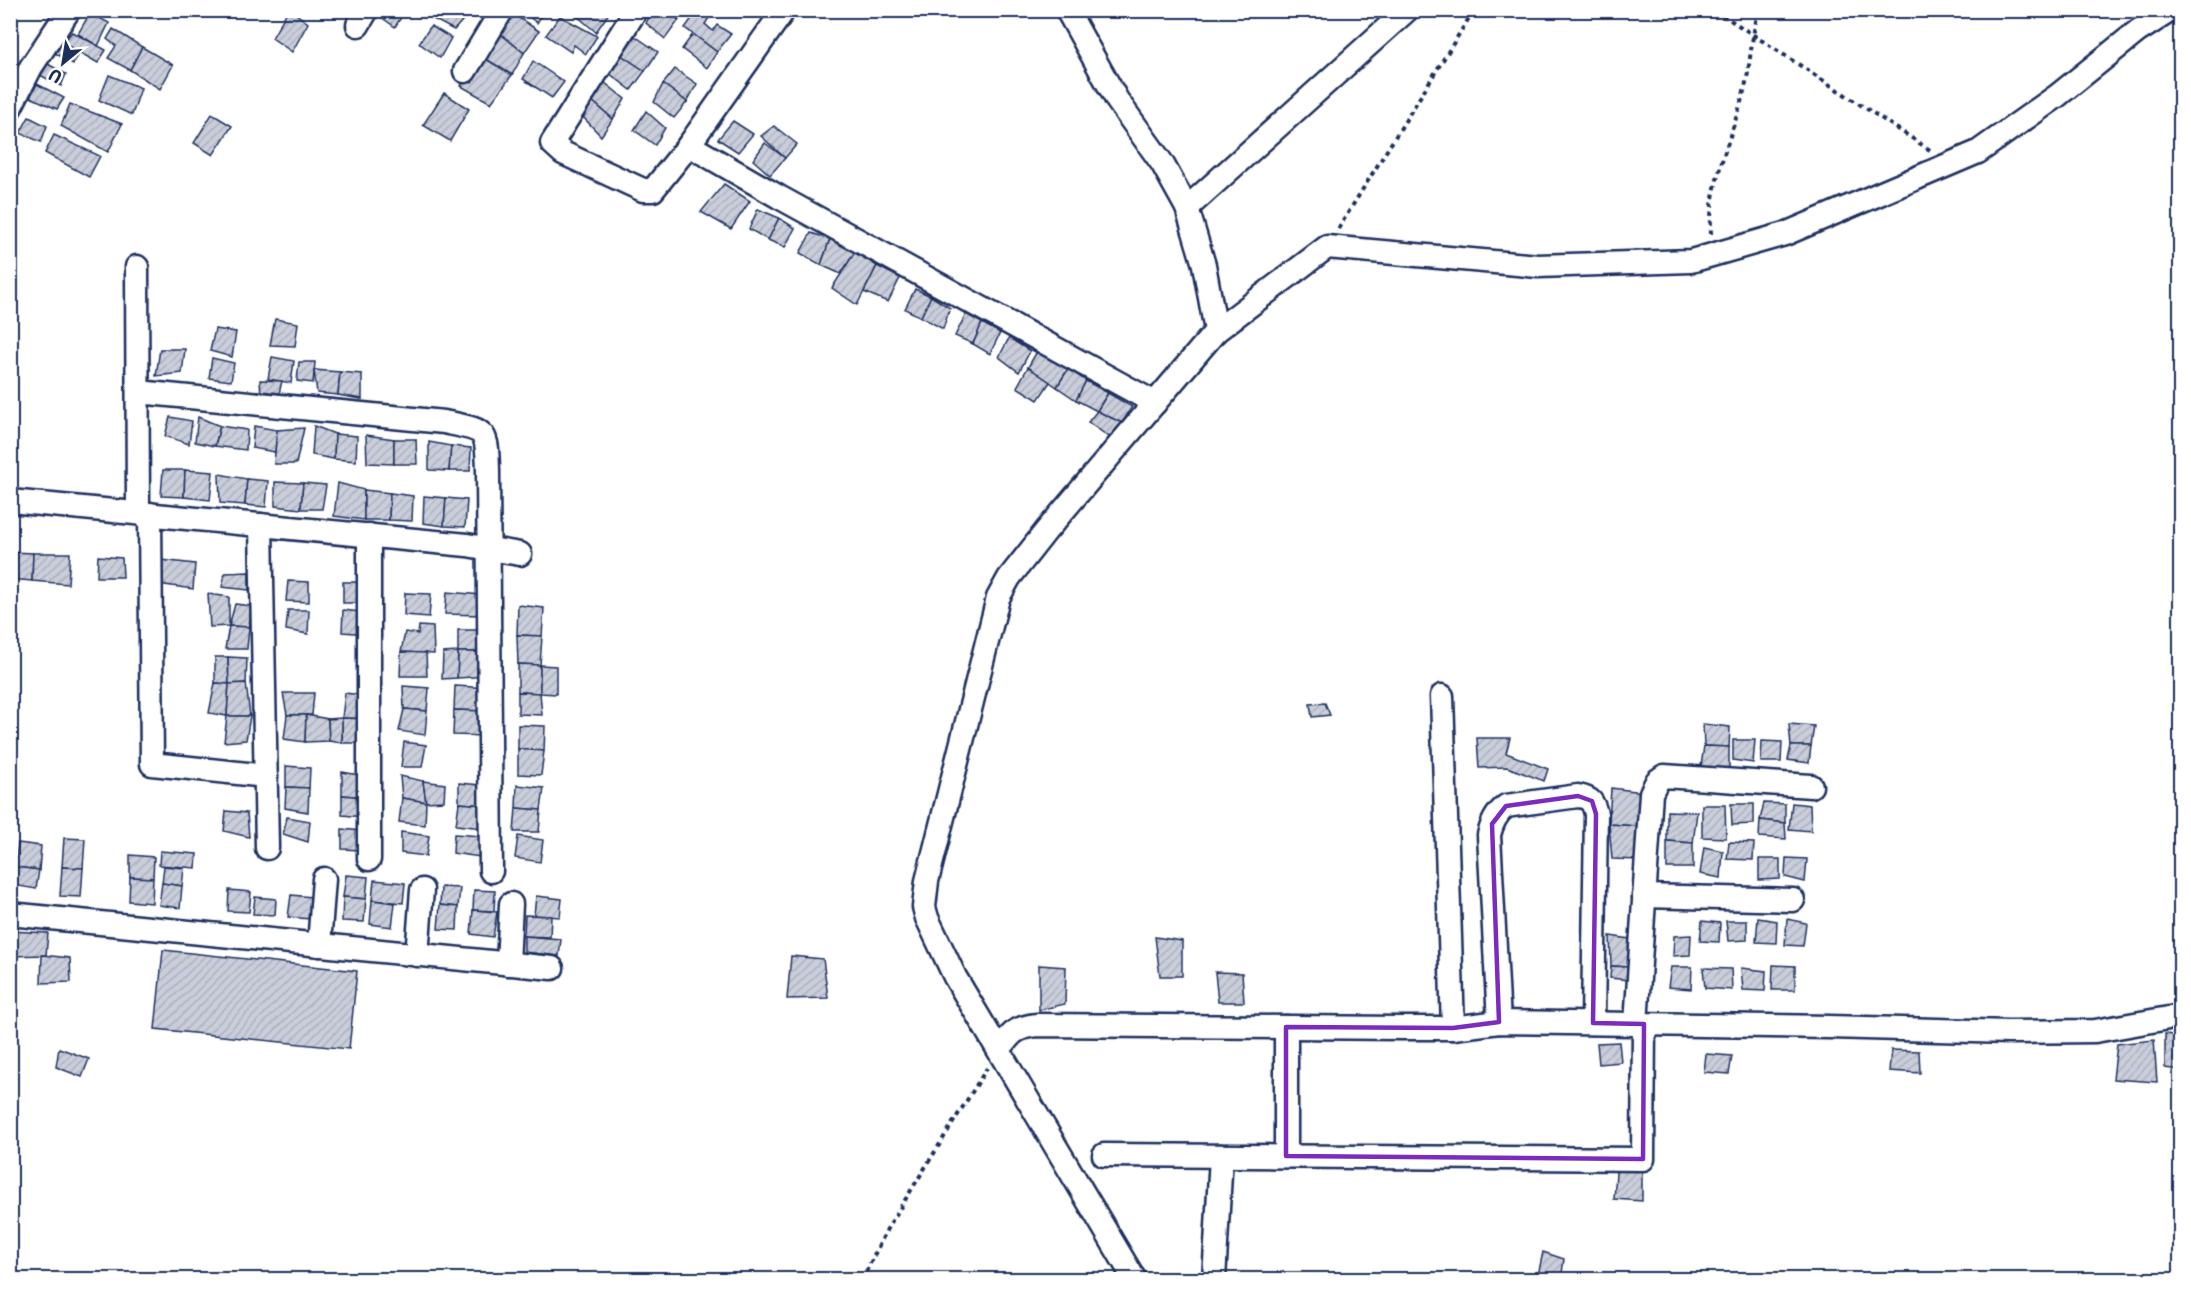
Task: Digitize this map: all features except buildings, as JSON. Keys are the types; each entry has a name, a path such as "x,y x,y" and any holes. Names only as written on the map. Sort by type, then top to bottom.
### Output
{"street":[{"path":"10,108 31,67 69,10"},
{"path":"465,71 502,10"},
{"path":"636,10 552,143 563,153 643,190 653,190 689,145 784,10"},
{"path":"1067,10 1118,100 1162,163 1187,207 1204,266 1216,331"},
{"path":"1187,207 1407,10"},
{"path":"1135,1280 955,977 924,907 931,861 998,598 1010,578 1046,531 1216,331 1327,247 1538,266 1691,261 1785,234 1978,152 2057,96 2138,31 2171,10"},
{"path":"689,145 779,198 1155,403"},
{"path":"137,267 138,392 152,764 266,776"},
{"path":"138,392 444,422 471,427 483,434 487,440 490,548 491,871"},
{"path":"10,501 369,535 490,548 520,554"},
{"path":"261,525 267,848"},
{"path":"369,535 369,859"},
{"path":"1442,696 1453,1028"},
{"path":"1104,1155 1643,1159 1640,1024 1644,896 1653,785 1664,776 1811,786"},
{"path":"1499,1022 1489,835 1492,824 1499,811 1506,806 1578,796 1587,797 1592,801 1596,814 1593,1023"},
{"path":"319,945 324,879"},
{"path":"417,955 422,890"},
{"path":"1644,896 1793,900"},
{"path":"508,964 511,904"},
{"path":"10,914 552,968"},
{"path":"999,1050 1013,1032 1022,1027 1037,1025 1453,1028 1499,1022 2009,1032 2095,1031 2181,1016"},
{"path":"1286,1027 1286,1156"},
{"path":"1214,1280 1221,1156"}],"path":[{"path":"1327,247 1474,10"},
{"path":"1715,10 1950,164"},
{"path":"1712,255 1710,212 1714,186 1747,79 1752,33 1759,10"},
{"path":"862,1280 887,1229 999,1050"}],"highlighted area":[{"path":"1578,796 1592,801 1596,814 1593,1023 1644,1024 1643,1159 1286,1156 1286,1027 1453,1028 1499,1022 1492,824 1506,806"}]}
